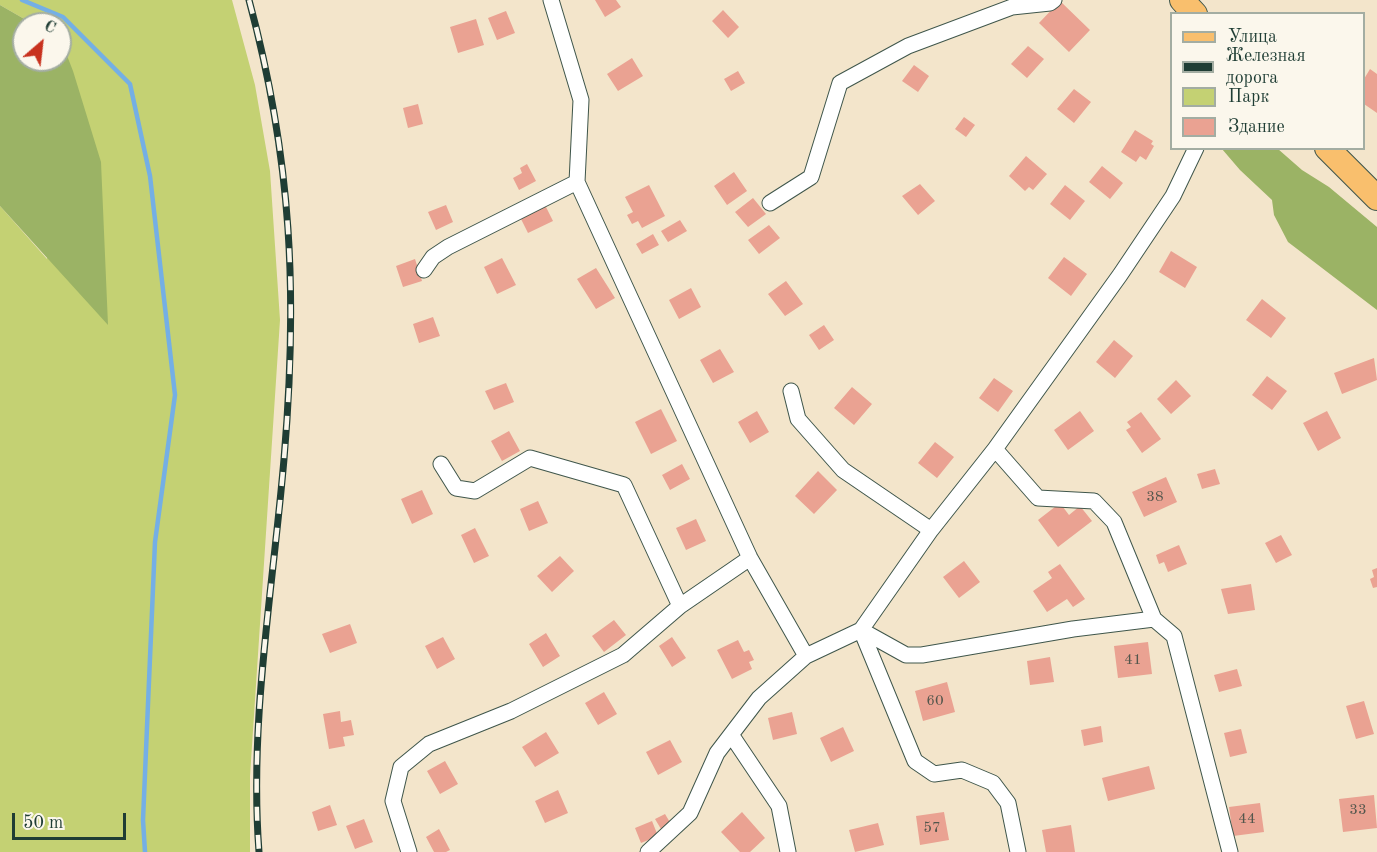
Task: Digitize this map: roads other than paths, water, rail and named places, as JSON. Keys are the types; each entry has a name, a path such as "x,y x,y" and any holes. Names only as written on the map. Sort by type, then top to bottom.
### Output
{"main road":[{"path":"1182,0 1193,12"},
{"path":"1329,150 1377,198"}],"street":[{"path":"551,0 581,100 577,182 750,558 806,656"},
{"path":"770,203 812,177 840,83 909,46 1012,7 1050,3 1054,0"},
{"path":"648,852 655,849 690,813 717,753 759,698 806,656 861,630 931,530 995,449 1147,236 1173,196 1195,150"},
{"path":"424,270 433,257 448,247 577,182"},
{"path":"791,391 798,419 843,470 931,530"},
{"path":"995,449 1038,498 1094,501 1114,522 1154,619 1174,636 1230,852"},
{"path":"441,464 456,488 475,491 530,458 624,485 680,606"},
{"path":"409,852 393,801 401,766 429,744 511,711 623,655 680,606 750,558"},
{"path":"861,630 906,655 922,655 1073,629 1154,619"},
{"path":"861,630 915,761 934,774 962,770 993,783 1008,802 1018,852"},
{"path":"732,736 779,806 788,852"}],"waterway":[{"path":"22,0 63,17 130,84 150,176 175,395 155,542 143,820 145,852"}],"railway":[{"path":"249,0 275,116 283,172 290,284 288,399 284,459 264,655 257,754 259,852"}]}
